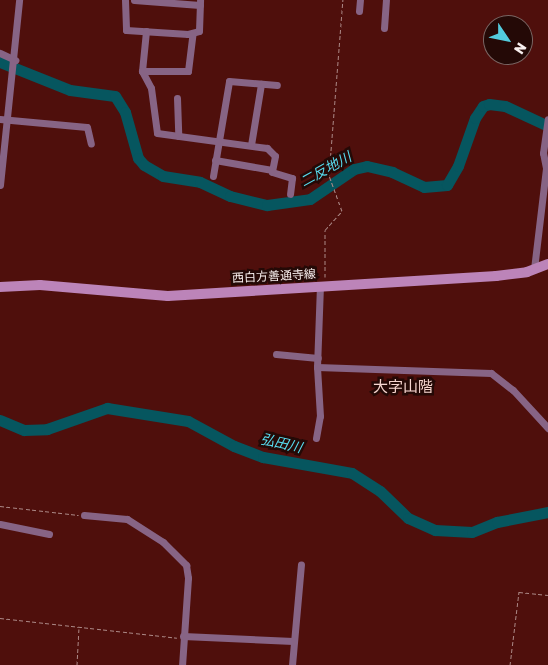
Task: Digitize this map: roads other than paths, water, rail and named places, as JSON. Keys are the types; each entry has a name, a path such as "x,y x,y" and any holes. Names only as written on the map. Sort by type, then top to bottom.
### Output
{"main road":[{"name":"西白方善通寺線","path":"0,286 40,285 168,296 496,276 547,265"}],"street":[{"path":"0,185 3,119 12,76 19,0"},
{"path":"125,0 126,30 193,33 198,31 200,2 134,0"},
{"path":"359,11 360,0"},
{"path":"384,28 386,0"},
{"path":"146,31 142,71 150,88 157,132 218,143 224,140 268,148 275,156 272,170 274,175 292,178 290,194"},
{"path":"142,71 188,71 193,33"},
{"path":"0,53 14,60"},
{"path":"213,176 218,143 222,136 229,81 277,85"},
{"path":"251,145 261,84"},
{"path":"177,98 178,136"},
{"path":"3,119 87,127 91,144"},
{"path":"534,269 546,168 543,153 548,119"},
{"path":"215,160 272,170"},
{"path":"316,438 320,416 317,366 320,287"},
{"path":"276,354 318,358"},
{"path":"317,366 491,374 513,390 548,428"},
{"path":"84,515 128,519 163,542 182,560 188,578 182,665"},
{"path":"5,522 19,533 49,534"},
{"path":"292,665 301,564"},
{"path":"183,638 293,641"}],"waterway":[{"name":"二反地川","path":"0,62 70,90 115,96 125,112 138,158 144,165 163,176 200,182 230,196 267,205 310,199 354,169 367,166 392,172 424,187 447,185 458,166 475,118 483,106 489,104 505,106 548,126"},
{"name":"弘田川","path":"0,420 24,430 47,429 107,408 188,421 234,446 263,457 352,473 380,491 408,518 435,530 472,532 497,522 548,512"}],"district":[{"name":"大字山階","path":"403,388"}]}
